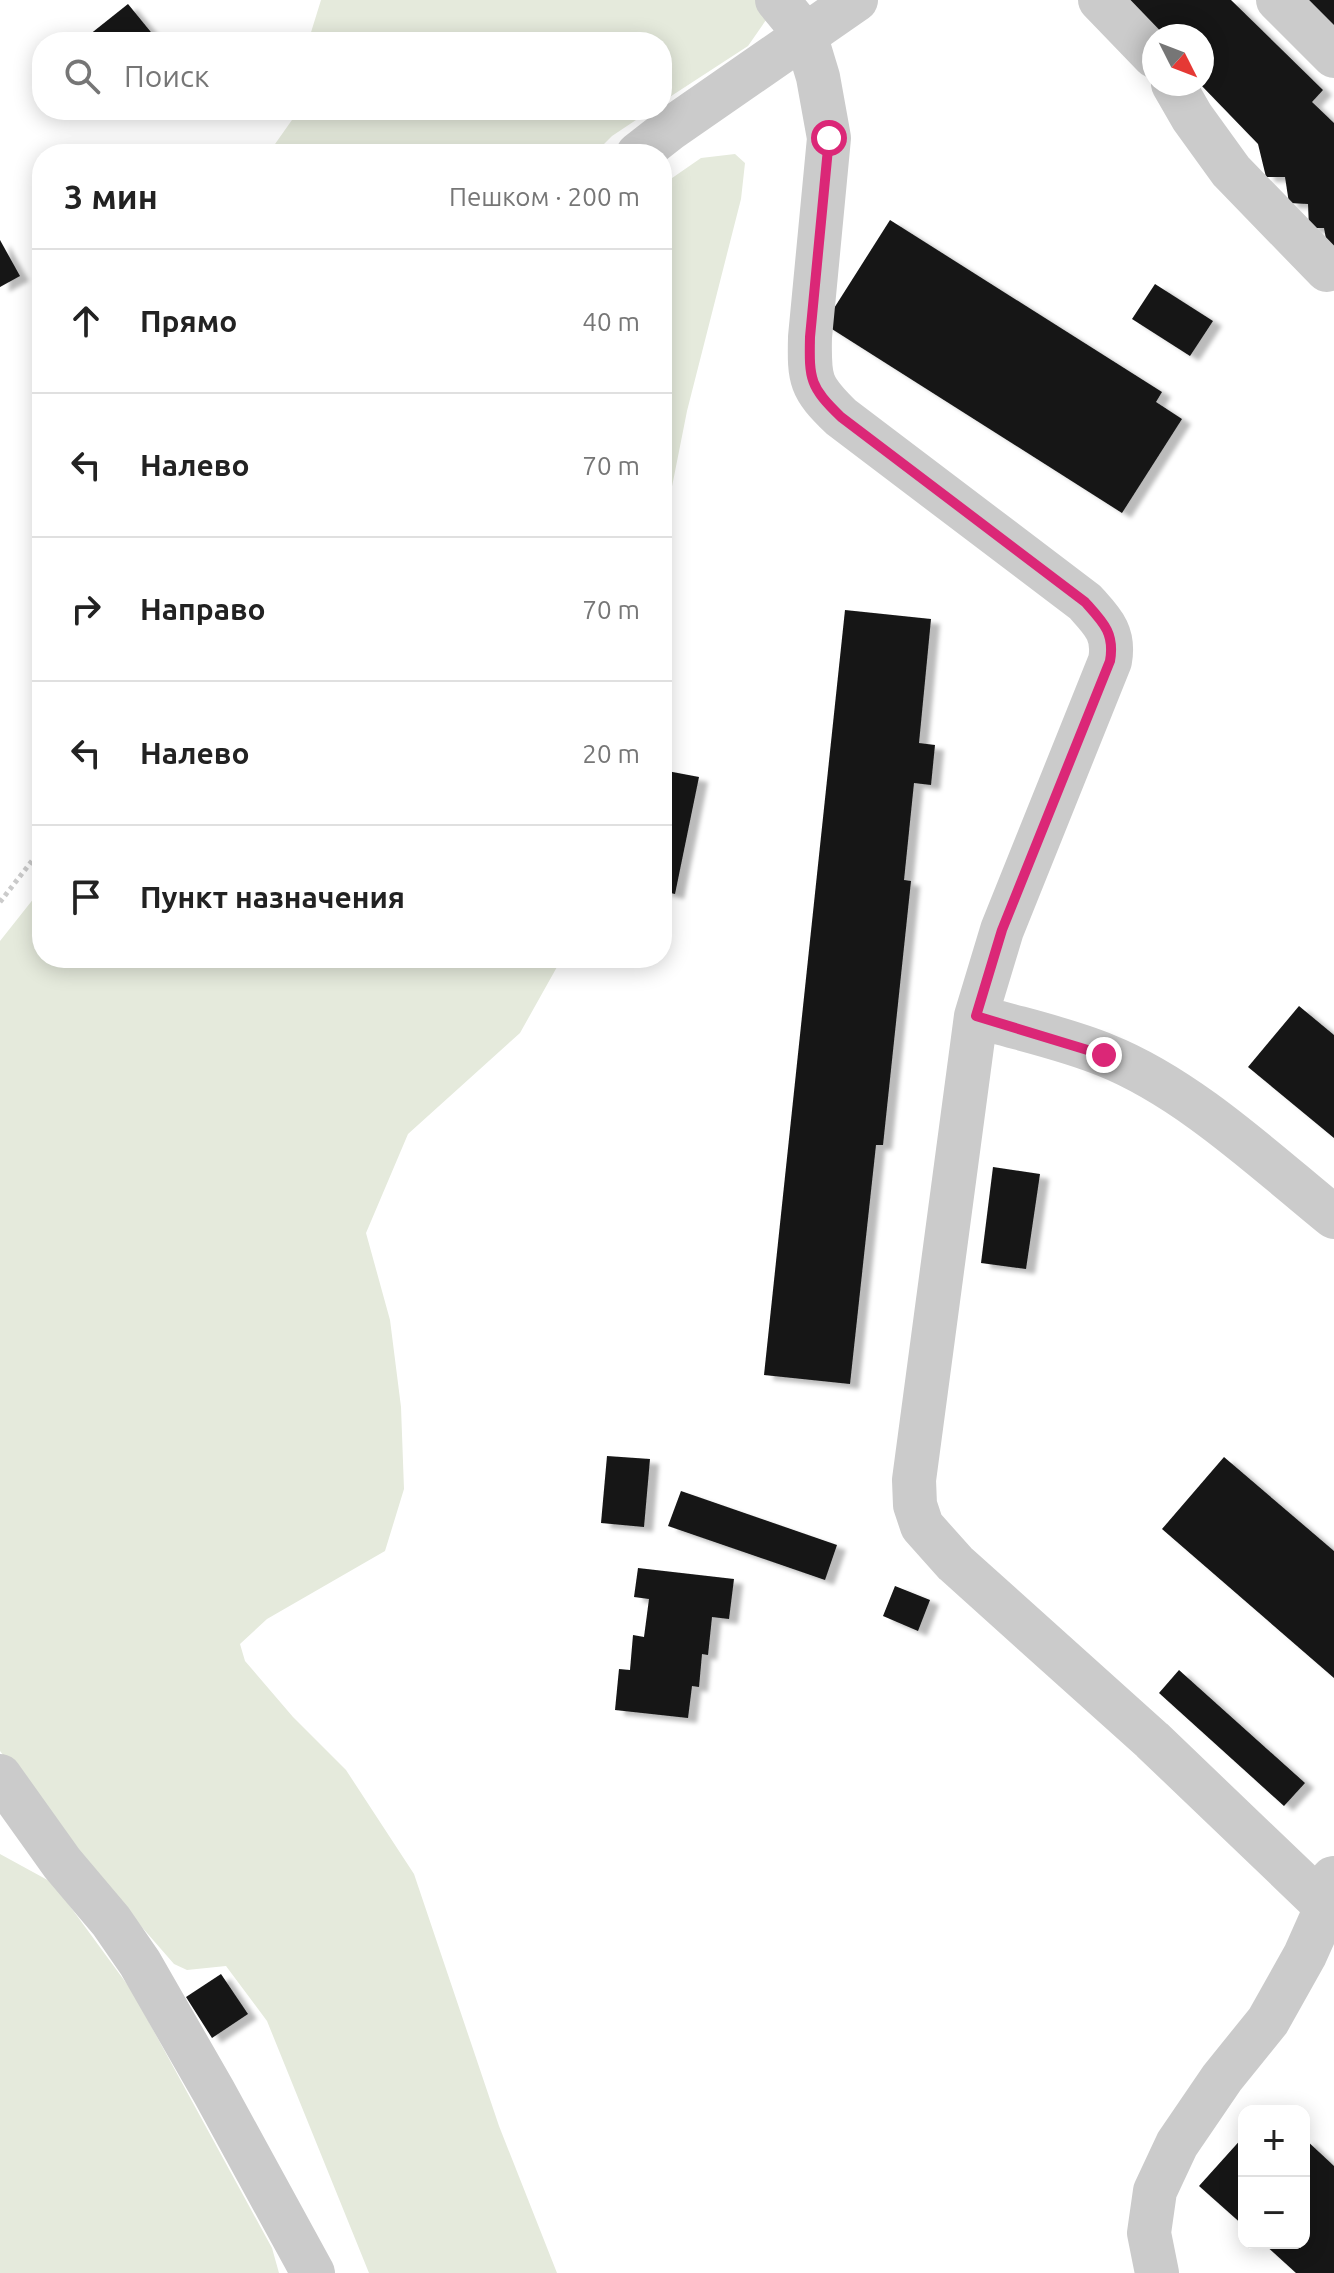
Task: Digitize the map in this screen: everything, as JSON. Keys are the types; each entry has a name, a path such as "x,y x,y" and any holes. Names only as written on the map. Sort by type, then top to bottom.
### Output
{"lane":[{"path":"777,0 805,34 818,77 829,138 810,337 813,384 820,397 841,417 1085,602 1103,621 1113,644 1110,661 1002,930 976,1016 914,1480 915,1505 922,1526 955,1563 1152,1740 1326,1887 1325,1910 1305,1955 1268,2021 1222,2078 1177,2144 1155,2191 1149,2233 1157,2273"},
{"path":"651,144 856,0"},
{"path":"1100,0 1142,44"},
{"path":"1278,0 1334,56"},
{"path":"1180,96 1231,171 1327,270"},
{"path":"976,1016 1104,1055 1166,1086 1334,1217"},
{"path":"0,1776 62,1863 111,1921 140,1963 313,2273"},
{"path":"0,1833 62,1863"}],"path":[{"path":"0,902 32,861"}],"shaded area":[{"path":"321,0 758,0 766,20 748,46 672,95 672,32 311,32"},
{"path":"292,120 636,120 604,144 275,144"},
{"path":"735,154 745,163 741,199 687,411 672,487 672,178 701,158"},
{"path":"32,901 32,968 556,968 520,1033 408,1134 366,1233 390,1320 401,1407 404,1489 385,1551 267,1619 240,1644 245,1661 293,1717 346,1770 414,1874 499,2126 557,2273 369,2273 267,2021 226,1966 187,1970 174,1964 72,1847 0,1751 0,941"},
{"path":"0,1854 53,1883 132,1991 272,2248 279,2273 0,2273"}],"building":[{"path":"1118,0 1231,0 1323,90 1312,102 1334,123 1334,250 1328,250 1324,228 1309,228 1308,204 1289,203 1285,177 1266,177 1258,144 1212,96 1214,24 1142,25"},
{"path":"1288,0 1334,0 1334,47"},
{"path":"128,4 151,32 93,32"},
{"path":"890,220 1162,392 1156,402 1182,419 1122,513 824,324"},
{"path":"0,240 20,276 0,287"},
{"path":"1155,284 1213,321 1190,356 1132,319"},
{"path":"845,610 931,619 919,743 935,745 931,785 914,783 904,880 911,881 883,1145 876,1145 850,1384 764,1375"},
{"path":"672,772 699,777 675,894 672,893"},
{"path":"1299,1006 1334,1035 1334,1138 1248,1067"},
{"path":"993,1167 1040,1174 1026,1269 981,1263"},
{"path":"607,1456 650,1459 644,1527 601,1523"},
{"path":"1224,1457 1334,1551 1334,1678 1162,1529"},
{"path":"681,1491 837,1545 825,1580 668,1526"},
{"path":"638,1568 734,1579 729,1619 712,1617 708,1655 702,1654 699,1687 692,1686 688,1718 615,1710 619,1669 630,1670 633,1635 644,1637 649,1599 634,1597"},
{"path":"895,1586 930,1600 918,1631 883,1616"},
{"path":"1179,1670 1305,1783 1284,1806 1159,1693"},
{"path":"221,1974 248,2014 212,2038 186,1997"},
{"path":"1238,2143 1238,2221 1199,2186"},
{"path":"1310,2144 1334,2166 1334,2273 1296,2273 1270,2249 1310,2249"}],"route":[{"path":"829,138 810,337 810,367 813,384 820,397 841,417 1085,602 1103,621 1113,644 1110,661 1002,930 976,1016 1104,1055"}]}
